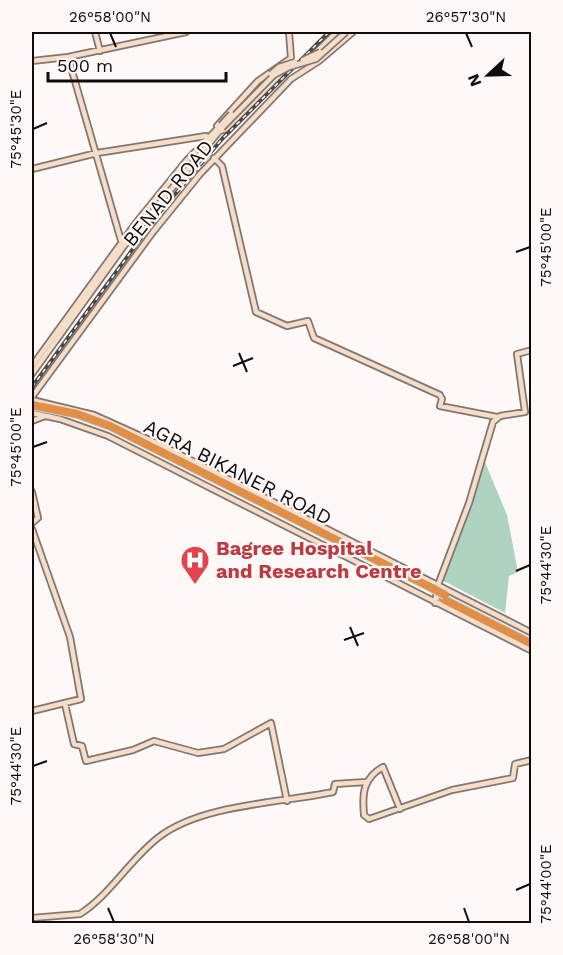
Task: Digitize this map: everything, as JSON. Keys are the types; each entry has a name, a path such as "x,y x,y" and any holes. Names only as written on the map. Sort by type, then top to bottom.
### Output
{"highway":[{"path":"32,411 90,422 125,436 433,589 441,599 531,644"},
{"path":"441,599 531,639"}],"street":[{"path":"95,32 99,51"},
{"path":"32,61 68,57 186,32"},
{"path":"220,129 217,125 234,106 276,66 291,57 289,32"},
{"path":"291,79 342,32"},
{"path":"122,244 220,129 274,75 289,67 316,59 342,32"},
{"name":"BENAD ROAD","path":"32,399 153,232 214,158 291,79 319,62 353,32"},
{"path":"68,57 122,244"},
{"path":"32,374 122,244 208,138 220,129 227,129 280,75 276,66"},
{"path":"32,169 97,153 206,136 208,138"},
{"path":"214,158 222,166 256,312 287,326 308,321 314,338 440,396 442,399 440,406 498,417 525,412 517,354 531,350"},
{"path":"32,366 105,268"},
{"path":"32,399 94,415 163,446 433,589 531,633"},
{"path":"32,411 108,436 441,599 531,651"},
{"path":"32,421 45,416"},
{"path":"433,589 469,503 493,422 498,417"},
{"path":"32,492 38,518 32,523"},
{"path":"32,529 70,637 81,692 81,699 32,711"},
{"path":"65,704 74,744 82,746 86,761 133,750 154,741 191,753 224,748 271,723 287,801"},
{"path":"400,809 382,767 366,782 363,794 366,818 400,809 452,790 513,778 515,764 531,760"},
{"path":"32,918 80,914 147,848 173,828 194,819 253,804 287,801 333,792 335,784 366,782"}],"green space":[{"path":"485,462 507,515 518,572 509,576 505,613 442,580"}],"railway":[{"path":"32,387 160,212 222,139 329,32"}],"place":[{"name":"Bagree Hospital and Research Centre","path":"195,586"}]}
